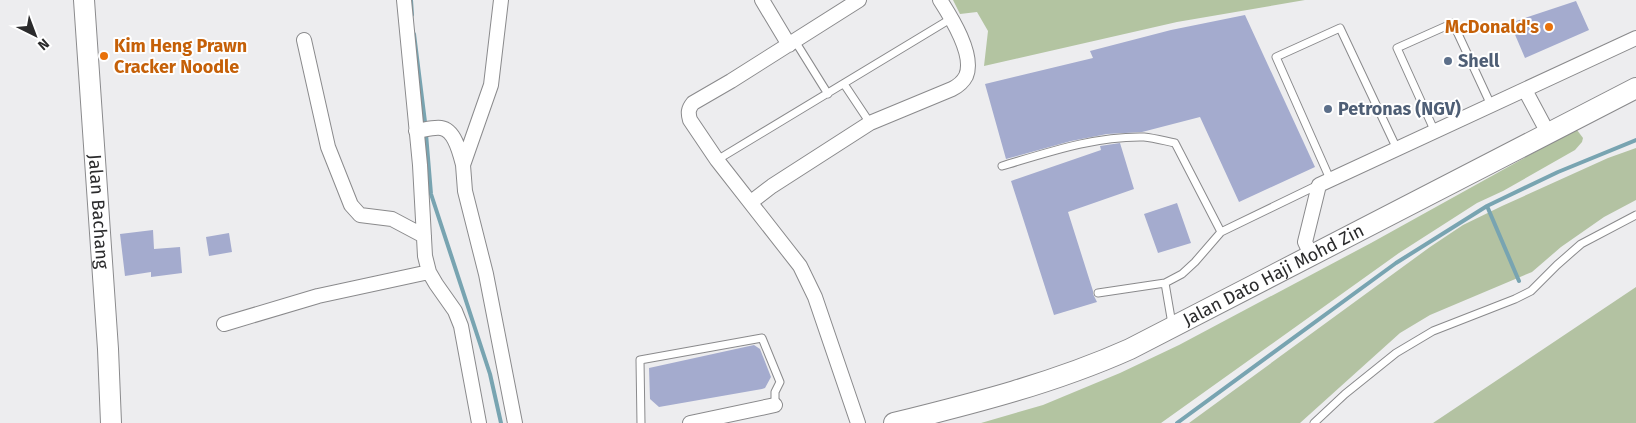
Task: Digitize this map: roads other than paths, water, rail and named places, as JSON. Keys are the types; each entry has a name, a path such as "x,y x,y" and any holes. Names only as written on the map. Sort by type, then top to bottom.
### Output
{"main road":[{"name":"Jalan Bachang","path":"84,0 108,348 110,423"},
{"name":"Jalan Dato Haji Mohd Zin","path":"894,423 1046,382 1106,359 1173,327 1636,88"}],"street":[{"path":"404,0 418,131 425,256 436,284 455,311 461,326 479,423"},
{"path":"463,164 491,85 501,0"},
{"path":"762,0 792,43"},
{"path":"858,423 815,297 800,266 752,202 717,160 690,120 688,114 689,107 693,103 859,0"},
{"path":"752,202 772,186 870,123 961,84 966,76 968,67 959,32 940,0"},
{"path":"1311,255 1306,245 1306,237 1324,182 1636,38"},
{"path":"304,40 328,147 351,205 360,215 392,220 424,236"},
{"path":"1525,90 1548,133"},
{"path":"418,131 442,128 453,138 460,154 463,164 465,191 486,274 515,423"},
{"path":"224,324 318,296 430,272"},
{"path":"690,423 775,405"}],"lane":[{"path":"717,160 952,18"},
{"path":"1435,132 1397,48 1452,23 1491,105"},
{"path":"1098,293 1165,282 1182,274 1221,232 1324,182 1276,57 1284,53 1340,28 1397,149"},
{"path":"792,43 828,94"},
{"path":"844,84 870,123"},
{"path":"1002,166 1067,146 1108,140 1145,137 1174,143 1221,232"},
{"path":"1314,423 1345,394 1396,353 1433,331 1531,291 1581,244 1636,215"},
{"path":"1165,282 1173,327"},
{"path":"641,423 640,360 762,338 780,382 776,392 775,405"}],"waterway":[{"path":"411,0 412,15"},
{"path":"414,34 425,122 431,194 490,374 501,423"},
{"path":"1177,423 1396,263 1487,206 1558,172 1636,140"},
{"path":"1487,206 1519,281"}],"place":[{"name":"McDonald's","path":"1549,27"},
{"name":"Kim Heng Prawn Cracker Noodle","path":"104,56"},
{"name":"Shell","path":"1448,61"},
{"name":"Petronas (NGV)","path":"1328,109"}]}
